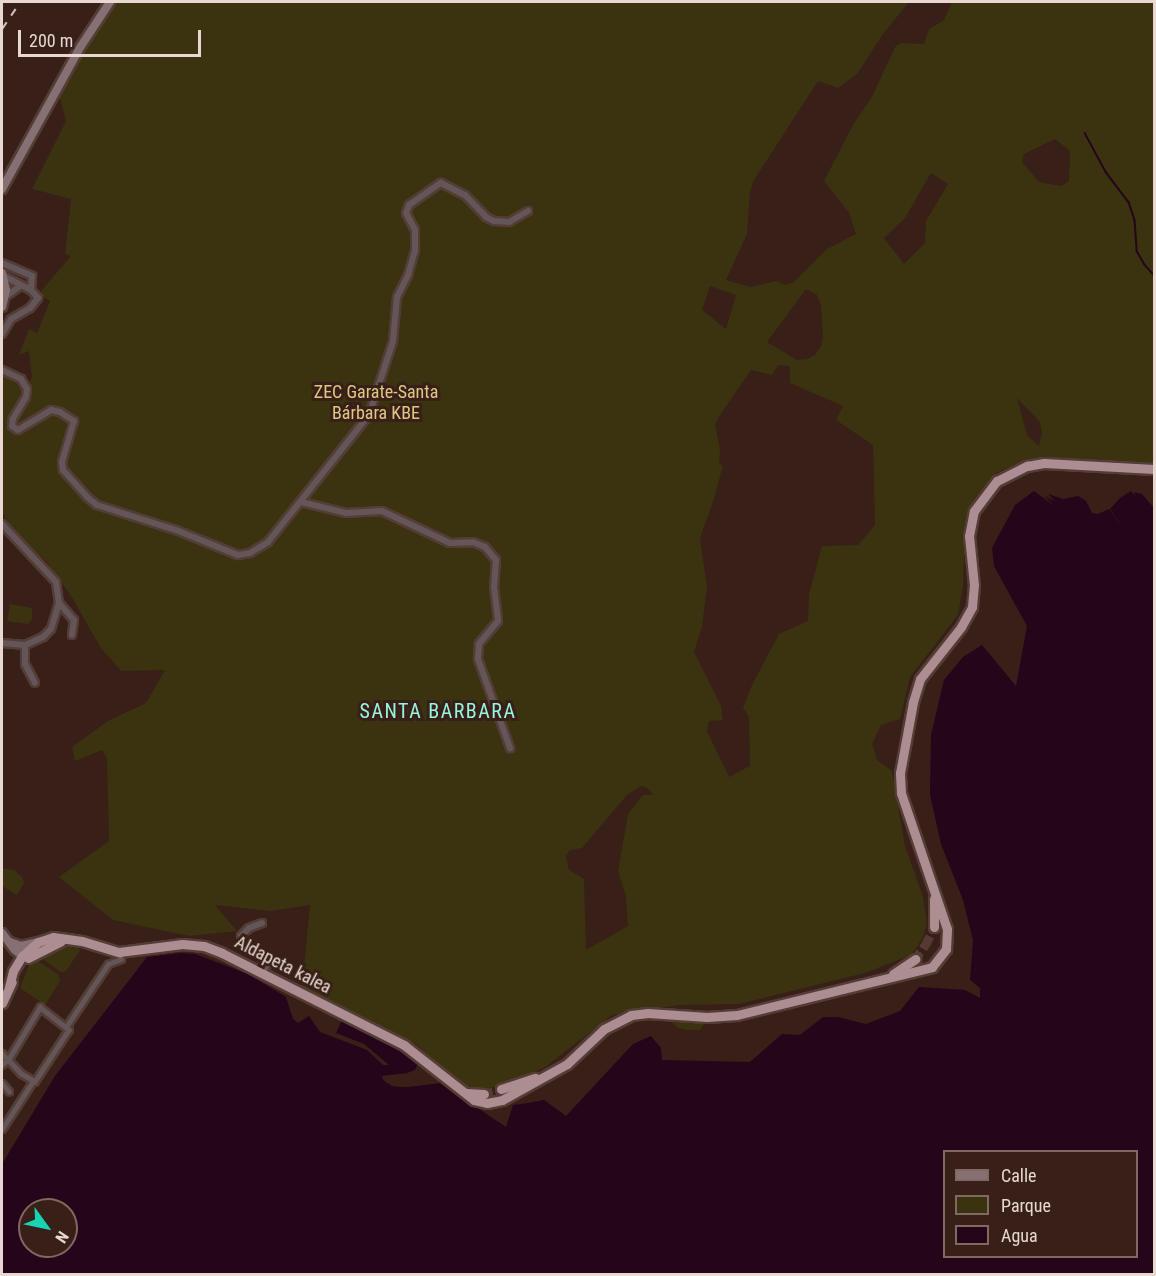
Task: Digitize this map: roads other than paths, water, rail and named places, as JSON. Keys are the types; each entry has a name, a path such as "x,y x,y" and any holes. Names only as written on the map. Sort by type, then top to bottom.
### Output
{"highway":[{"path":"501,1089 554,1071 567,1064 614,1023 631,1015 648,1013 707,1017 737,1015 932,967 943,955 948,943 947,929 902,794 900,773 913,702 920,679 961,627 972,607 974,585 969,536 974,511 997,481 1027,466 1044,464 1155,469"},
{"path":"934,894 934,927"},
{"path":"11,984 13,971 22,951 53,937 69,938"},
{"path":"22,951 69,938"},
{"name":"Aldapeta kalea","path":"69,938 119,952 182,944 216,950 404,1045 474,1100 492,1103 554,1071"},
{"path":"2,1004 22,951"},
{"path":"883,980 915,959"},
{"path":"461,1091 473,1095 483,1094"}],"main road":[{"path":"2,189 76,56 110,2"},
{"path":"2,274 5,297 2,307"},
{"path":"2,933 22,951"}],"street":[{"path":"2,370 21,379 27,389 12,426 18,430 51,410 60,411 74,421 62,462 63,470 87,497 98,505 176,530 238,555 260,548 301,502 365,422 384,376 393,341 397,297 415,250 415,230 406,213 409,206 441,183 465,195 494,221 509,222 528,211"},
{"path":"2,263 32,276 31,290"},
{"path":"2,274 20,286 31,290 38,298 30,308 11,319 2,334"},
{"path":"5,297 20,286"},
{"path":"301,502 346,513 382,511 450,543 473,542 485,547 496,560 494,587 498,621 479,644 478,659 510,748"},
{"path":"2,524 56,582 59,603 51,629 34,643 25,645 2,643"},
{"path":"59,603 74,620 72,635"},
{"path":"25,645 25,664 35,682"},
{"path":"262,923 249,928 242,936 242,941 268,963 262,973"},
{"path":"68,1024 108,964 121,959"},
{"path":"2,1065 8,1060 40,1007 69,1030 35,1082 33,1081 3,1124"},
{"path":"2,1053 21,1074 33,1081"},
{"path":"2,1083 6,1090"}],"water":[{"path":"1034,491 1054,506 1044,496 1055,503 1045,495 1056,502 1048,494 1063,499 1078,496 1086,501 1092,513 1098,514 1109,509 1125,532 1110,509 1120,498 1131,491 1136,497 1134,492 1142,494 1154,508 1154,1274 2,1274 2,1164 55,1076 147,957 181,953 195,954 248,974 286,997 293,1019 298,1023 309,1016 320,1032 367,1050 383,1065 389,1065 364,1044 336,1033 342,1020 403,1051 418,1063 415,1070 407,1073 382,1076 383,1080 392,1086 406,1087 440,1083 506,1127 513,1105 544,1100 566,1116 633,1044 651,1036 661,1048 662,1060 750,1062 782,1034 800,1035 823,1017 838,1017 866,1024 900,1011 919,987 965,990 980,998 980,988 970,980 973,940 963,900 941,844 930,795 931,735 944,680 963,657 982,645 1016,686 1027,626 994,566 992,548 1015,505"}],"waterway":[{"path":"1085,133 1106,172 1129,202 1135,220 1137,251 1154,275"}],"tunnel":[{"path":"915,959 926,944 934,927"},
{"path":"34,1080 67,1027"},
{"path":"484,1094 501,1089"}],"railway":[{"path":"2,29 20,2"}],"district":[{"name":"SANTA BARBARA","path":"438,711"}],"park label":[{"name":"ZEC Garate-Santa Bárbara KBE","path":"376,403"}]}
